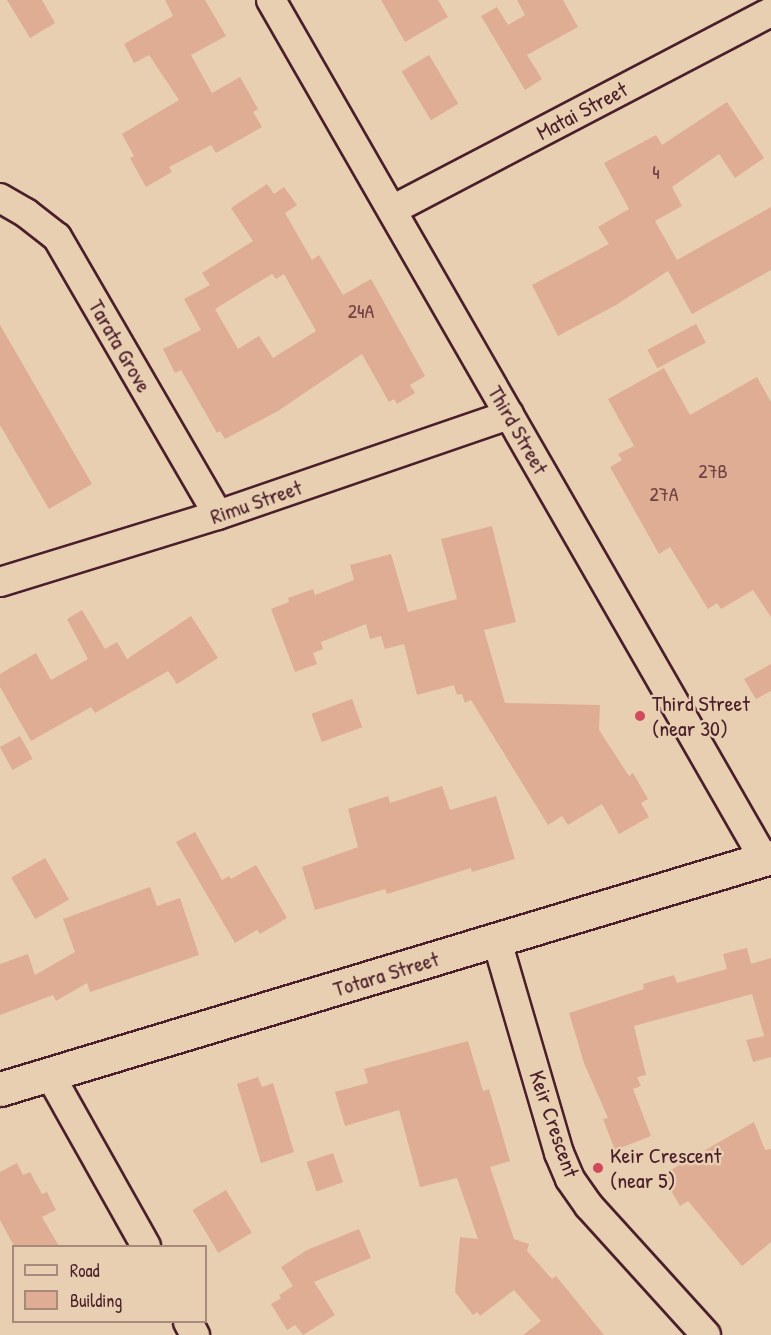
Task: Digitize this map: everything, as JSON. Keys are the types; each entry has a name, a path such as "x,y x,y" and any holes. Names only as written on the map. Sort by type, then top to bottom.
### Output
{"street":[{"name":"Third Street","path":"271,0 394,209 509,415 767,858"},
{"name":"Matai Street","path":"394,209 771,12"},
{"name":"Tarata Grove","path":"0,198 26,213 57,237 218,515"},
{"name":"Rimu Street","path":"0,582 218,515 509,415"},
{"name":"Totara Street","path":"0,1089 767,858"},
{"name":"Keir Crescent","path":"497,941 559,1153 570,1179 589,1206 706,1335"},
{"path":"50,1074 145,1245"}],"building":[{"path":"7,0 42,0 55,23 30,38"},
{"path":"165,0 205,0 226,36 191,55 212,93 240,77 258,109 253,112 262,127 216,153 211,145 169,167 172,172 146,187 130,158 134,156 122,134 179,100 149,55 134,63 124,44 173,16"},
{"path":"381,0 438,0 448,17 405,42"},
{"path":"517,0 563,0 578,27 527,55 542,79 525,90 481,16 497,7 508,25 525,15"},
{"path":"429,55 458,104 431,120 402,71"},
{"path":"727,102 764,158 735,178 719,154 672,187 682,206 655,221 677,260 771,207 771,270 692,314 668,271 616,305 558,336 532,285 609,244 598,227 629,209 604,163 656,135 662,145"},
{"path":"267,184 274,194 284,187 297,205 285,213 312,260 319,255 343,295 371,279 425,376 410,385 415,393 397,404 394,399 389,402 362,354 278,411 225,439 220,431 217,433 181,370 175,373 163,349 201,330 184,299 210,285 202,273 253,241 231,208","holes":["272,274 276,279 284,274 316,331 273,358 259,336 238,349 215,309"]},
{"path":"696,324 706,343 657,368 647,350"},
{"path":"0,325 92,484 49,509 0,425"},
{"path":"664,368 690,415 757,377 771,402 771,617 753,590 721,609 717,603 708,609 670,547 659,554 610,467 622,460 618,454 634,446 608,399"},
{"path":"492,526 516,622 484,630 505,703 600,705 599,730 629,776 633,773 648,799 641,803 649,817 619,834 602,804 568,825 562,816 548,825 471,700 465,703 462,694 457,695 454,685 417,695 404,644 385,649 381,636 370,639 366,624 321,642 323,649 313,653 317,664 295,672 271,609 289,602 288,598 313,589 315,595 354,580 350,565 391,554 408,612 457,599 441,539"},
{"path":"82,610 105,649 117,642 127,659 191,616 218,658 177,684 168,671 95,713 91,707 31,741 0,687 0,674 36,653 51,680 88,659 67,619"},
{"path":"771,664 771,691 756,699 744,679"},
{"path":"352,699 362,727 322,742 312,714"},
{"path":"20,736 33,759 12,770 0,747"},
{"path":"442,786 450,810 496,796 515,859 472,872 471,868 387,894 385,889 315,910 302,867 358,847 348,809 388,796 390,803"},
{"path":"195,832 222,880 229,876 231,879 256,865 287,918 260,934 257,930 235,943 176,842"},
{"path":"45,858 69,900 35,919 11,878"},
{"path":"150,887 157,906 180,898 199,955 90,992 87,983 56,1001 53,995 0,1015 0,964 28,954 35,975 75,952 63,919"},
{"path":"747,948 751,964 771,958 771,1057 753,1062 746,1040 764,1036 752,994 634,1026 646,1075 637,1077 641,1086 633,1089 651,1136 615,1150 603,1119 608,1118 584,1063 569,1013 644,989 643,984 674,975 677,983 727,969 723,954"},
{"path":"468,1041 483,1091 489,1089 510,1161 490,1167 514,1239 529,1244 527,1251 552,1279 556,1276 604,1335 523,1335 541,1321 514,1290 480,1316 477,1312 473,1315 455,1292 460,1237 478,1239 457,1178 420,1187 399,1110 345,1126 335,1092 368,1083 364,1069"},
{"path":"258,1077 262,1087 273,1083 294,1152 261,1163 237,1084"},
{"path":"754,1122 765,1150 771,1149 771,1242 742,1266 688,1201 680,1206 662,1175"},
{"path":"333,1153 343,1182 317,1191 307,1162"},
{"path":"17,1163 23,1175 30,1172 42,1194 47,1192 56,1210 42,1217 58,1245 13,1245 0,1220 0,1172"},
{"path":"226,1190 252,1233 218,1253 193,1210"},
{"path":"359,1229 371,1258 314,1282 335,1315 303,1335 295,1325 287,1330 271,1304 281,1298 279,1295 293,1286 281,1267 307,1250"}],"place":[{"name":"Third Street (near 30)","path":"640,716"},
{"name":"Keir Crescent (near 5)","path":"598,1168"}]}
